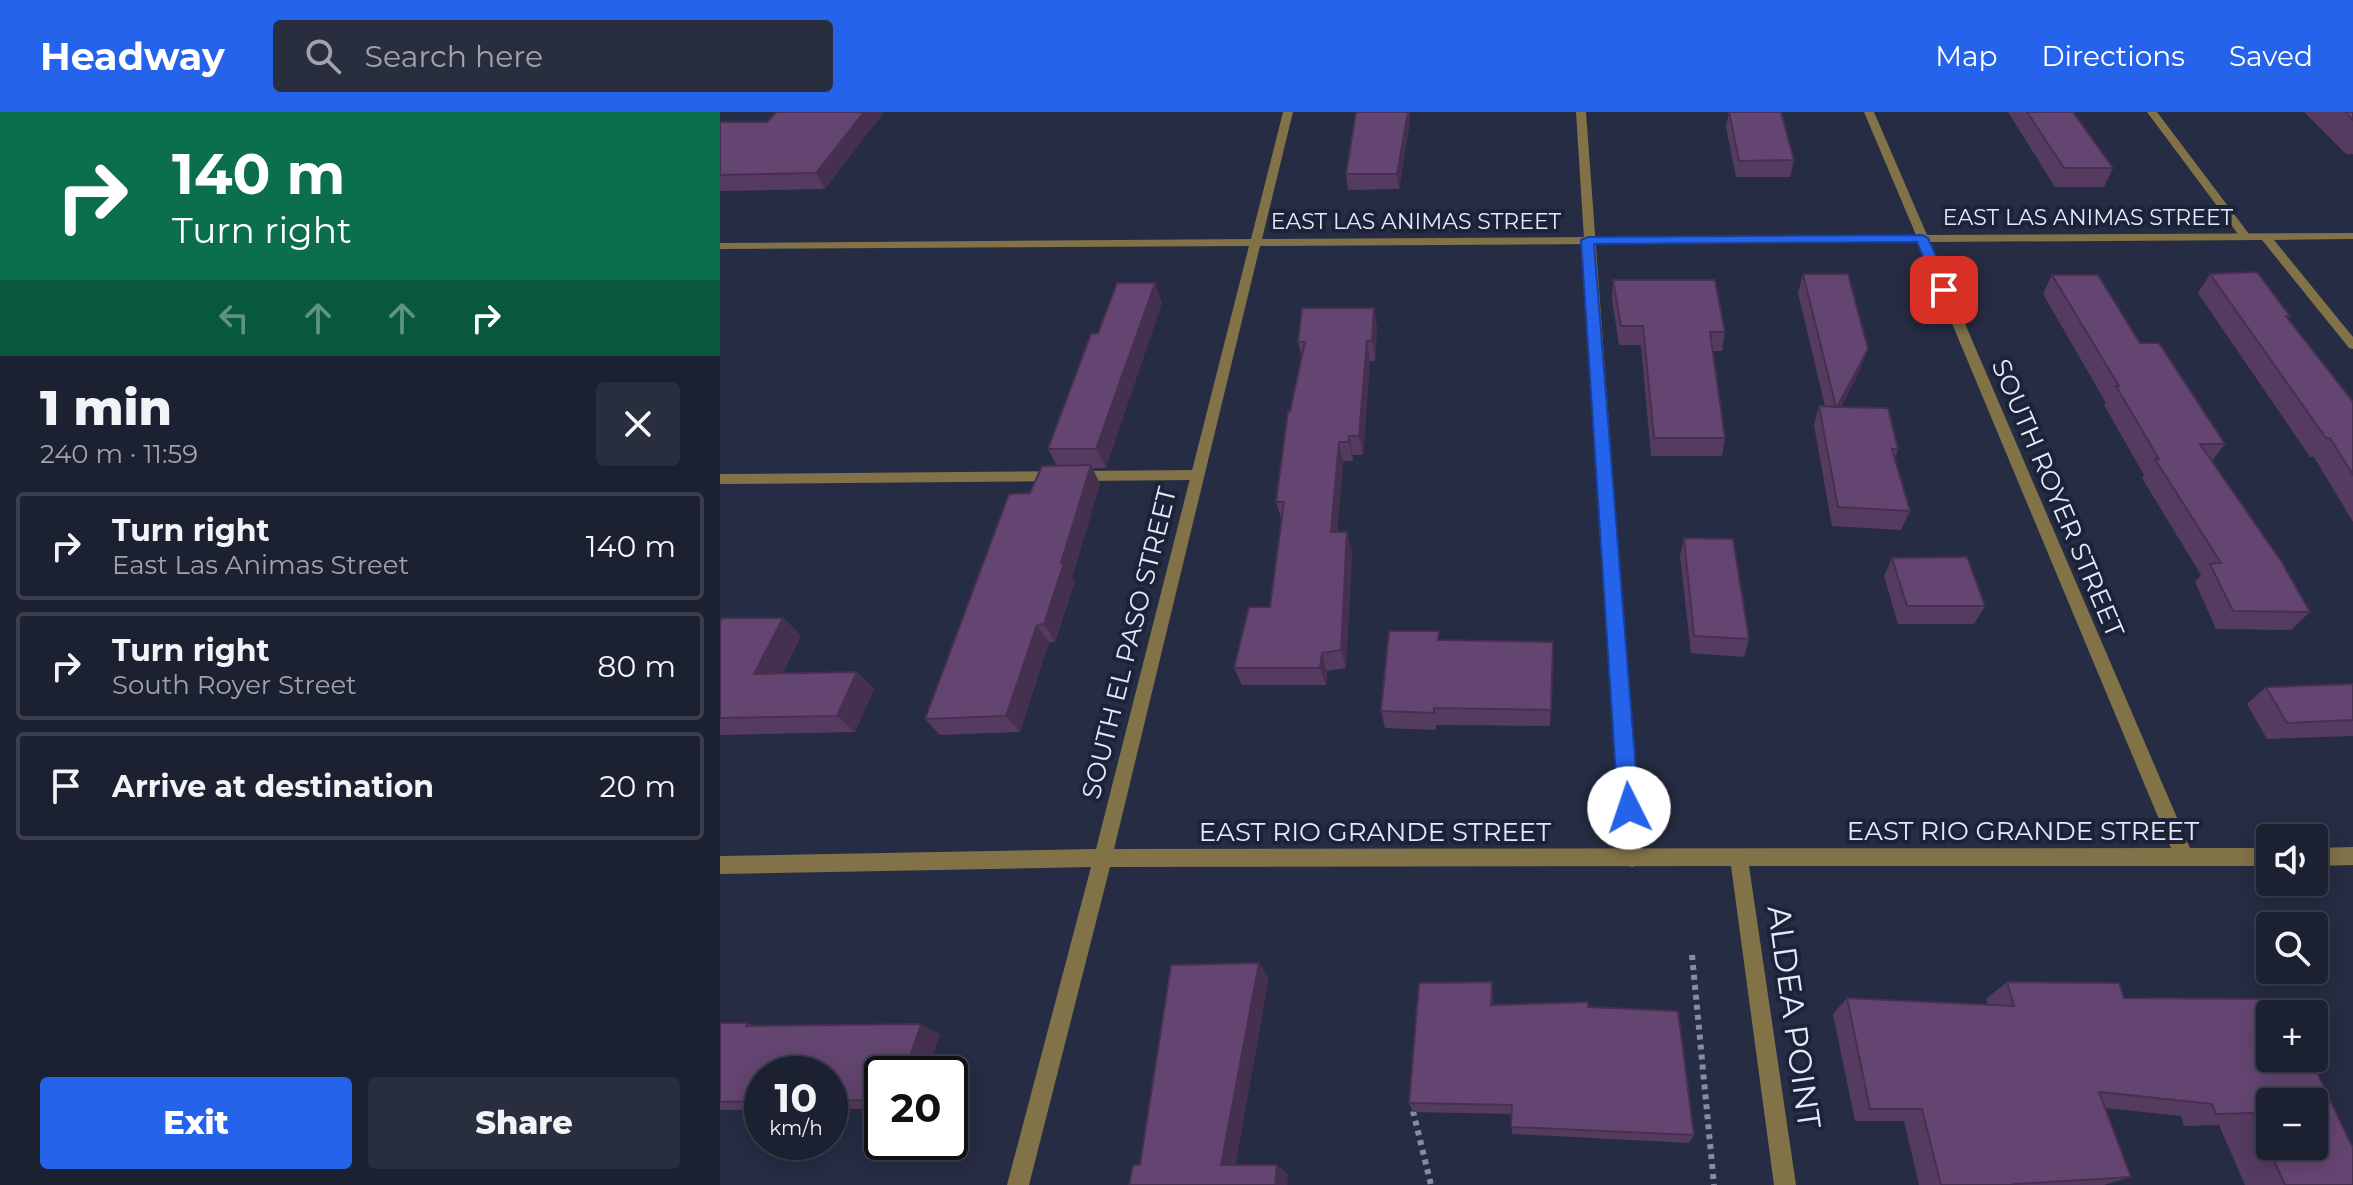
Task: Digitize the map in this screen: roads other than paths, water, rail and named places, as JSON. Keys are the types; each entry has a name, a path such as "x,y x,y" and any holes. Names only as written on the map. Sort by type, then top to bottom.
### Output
{"street":[{"name":"SOUTH EL PASO STREET","path":"1018,1185 1103,858 1288,112"},
{"path":"1581,112 1632,858"},
{"name":"SOUTH ROYER STREET","path":"1869,112 2184,857"},
{"path":"2152,112 2245,236"},
{"name":"EAST LAS ANIMAS STREET","path":"720,246 2353,236"},
{"path":"2266,237 2353,345"},
{"path":"720,479 1197,475"},
{"path":"2328,857 2353,856"},
{"name":"EAST RIO GRANDE STREET","path":"720,865 1103,858 2256,857"},
{"name":"ALDEA POINT","path":"1739,858 1785,1185"}]}
